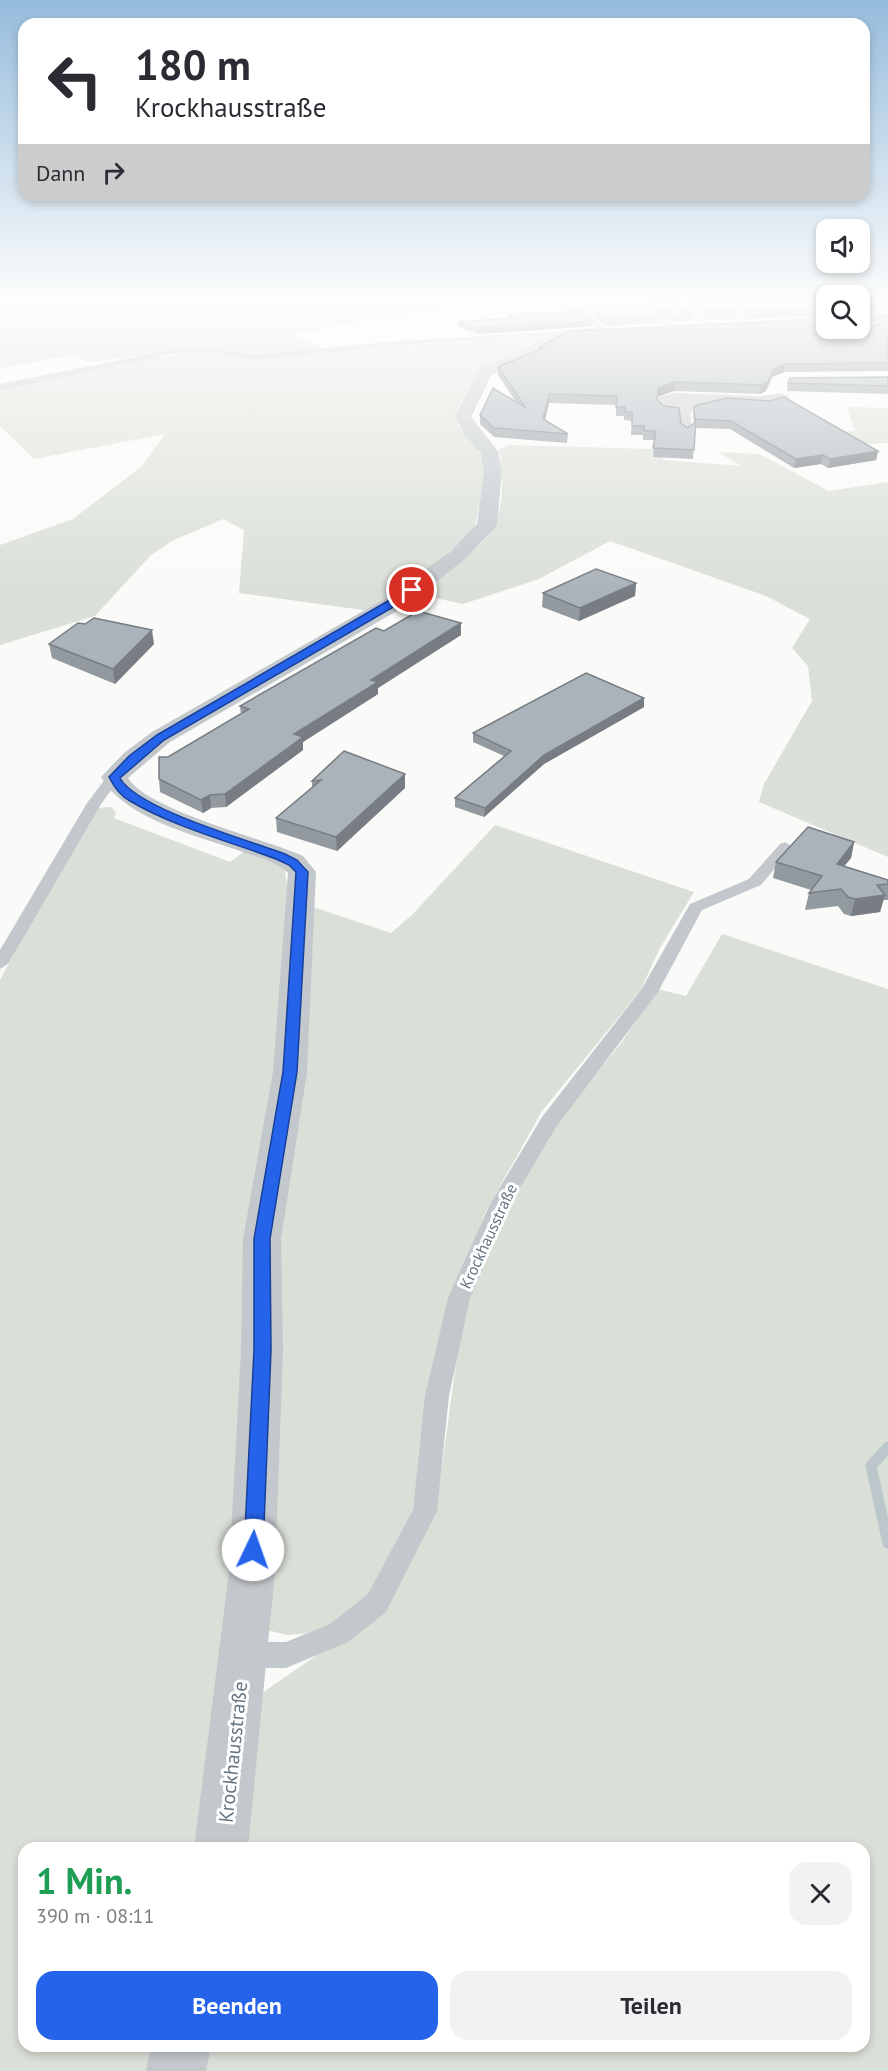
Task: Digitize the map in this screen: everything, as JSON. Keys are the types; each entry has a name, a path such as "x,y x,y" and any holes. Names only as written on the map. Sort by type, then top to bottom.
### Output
{"street":[{"path":"114,777 133,758 161,737 394,603 457,556 487,525 493,471 489,452 470,430 463,417 471,399"},
{"path":"685,408 731,399"},
{"name":"Krockhausstraße","path":"114,777 120,787 132,798 165,814 280,856 293,862 302,872 290,1072 262,1239 262,1350 254,1549 222,1842"},
{"path":"176,2071 180,2052"}],"lane":[{"path":"685,408 687,432"},
{"path":"0,964 94,803 114,777"},
{"name":"Krockhausstraße","path":"244,1655 286,1655 339,1633 377,1603 425,1511 437,1396 459,1298 500,1204 549,1122 619,1034 649,992 696,907 755,882 785,847"}],"shaded area":[{"path":"0,399 463,399 458,408 458,426 477,444 485,472 475,527 436,565 370,611 239,593 244,530 223,519 172,541 150,556 95,616 0,645 0,545 73,519 142,466 165,434 34,459 0,426"},
{"path":"847,407 888,408 888,443 799,447 791,437 855,431"},
{"path":"510,445 652,449 660,446 663,460 741,466 718,452 759,454 829,491 888,482 888,857 759,802 764,784 812,701 808,666 792,648 810,619 766,596 610,541 539,579 463,604 417,594 461,561 492,531 499,514 502,496 499,449"},
{"path":"111,807 116,812 114,818 230,862 245,851 284,865 289,899 391,933 412,915 495,825 694,892 660,948 640,991 542,1111 486,1211 450,1304 412,1513 384,1579 352,1615 311,1633 287,1635 263,1629 262,1693 384,1609 436,1510 465,1298 505,1207 554,1126 622,1042 657,989 686,996 722,934 888,989 888,2071 0,2071 0,980 54,879 97,808"}],"building":[{"path":"488,399 511,399 526,408 520,399 548,399 543,419 568,434 494,428 480,415"},
{"path":"617,399 657,399 664,406 679,408 681,423 687,428 695,423 694,406 724,399 770,401 787,399 878,451 830,459 823,455 796,459 731,421 696,419 694,450 653,448 656,431 644,431 644,426 632,426 632,412 625,412 625,407 616,407"},
{"path":"596,569 636,583 580,608 543,593"},
{"path":"418,611 461,623 371,680 378,682 294,734 303,737 225,794 210,795 201,800 159,779 159,757 168,757 249,709 240,706 376,628 384,631"},
{"path":"94,618 152,630 113,669 49,644 78,623 85,624"},
{"path":"586,673 644,698 544,755 485,808 455,798 511,751 473,733"},
{"path":"344,751 405,774 336,837 276,818 321,780 312,781"},
{"path":"808,827 854,842 837,864 888,880 888,884 877,885 885,895 855,899 848,897 841,889 809,893 822,876 776,862"}],"waterway":[{"path":"888,1447 871,1466 888,1543"}],"route":[{"path":"253,1550 262,1350 262,1239 290,1072 302,872 293,862 280,856 165,814 132,798 120,787 114,777 133,758 161,737 394,603 412,590"}]}
